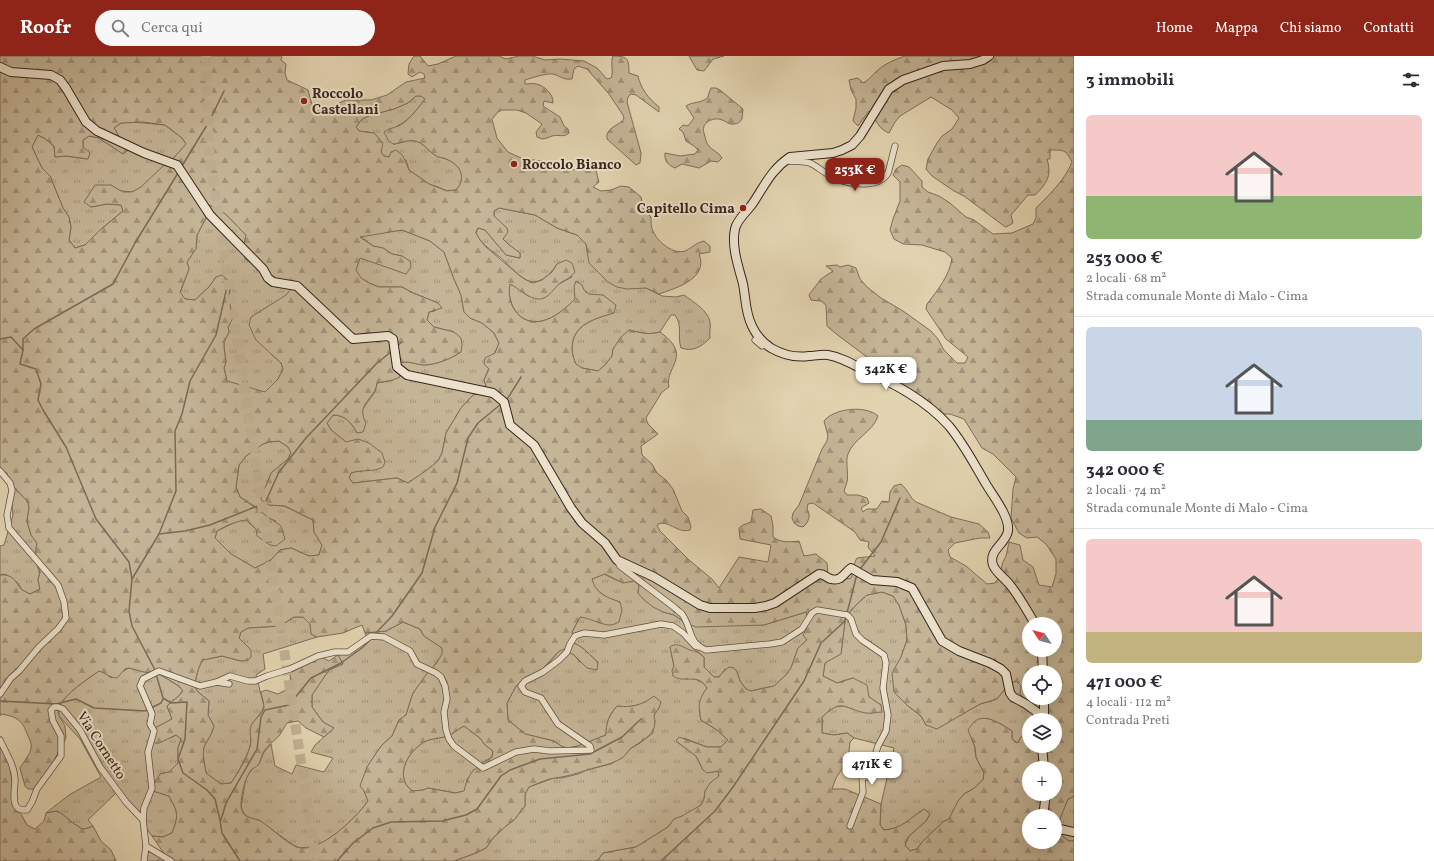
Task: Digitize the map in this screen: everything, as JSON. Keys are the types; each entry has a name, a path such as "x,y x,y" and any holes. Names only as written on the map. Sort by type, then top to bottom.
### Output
{"street":[{"path":"989,56 983,60 970,64 943,66 903,80 889,89 877,106 860,136 852,144 833,153 790,158 785,161 768,177 753,203 738,221 734,230 734,245 747,314 754,331 762,341 779,352 789,356 801,357 825,355 848,362 898,387 928,406 956,435 968,452 1007,520 1008,532 1006,538 995,550 992,560 993,565 996,571 1010,584 1031,617"},
{"path":"0,67 11,72 51,75 60,80 86,122 97,131 144,154 180,169 210,215 263,269 268,278 273,282 297,286 353,339 388,336 393,339 397,367 407,375 493,393 503,401 510,425 534,445 571,508 582,523 605,543 620,566 666,600 682,614 692,640 699,647"},
{"path":"785,161 797,161 812,164 837,180 862,185 873,183 888,173 895,146"},
{"path":"755,340 762,346 767,345"},
{"path":"0,471 10,483 12,490 7,515 9,528 58,585 64,602 66,618 58,629 39,647 19,671 11,678 0,694"},
{"path":"617,560 654,577 700,605 710,608 755,608 766,606 775,603 819,574 824,574 832,580 839,579 851,568 876,581 897,582 912,588 942,641 959,651 990,663 1001,670 1006,674 1010,693 1013,697 1026,704 1037,713"},
{"path":"144,861 146,846 143,820 144,808 152,788 148,752 154,731 150,724 152,714 140,686 143,679 159,671 200,686 217,682 230,676 248,681 255,681 290,669 318,656 335,652 348,652 371,636 384,637 410,651 417,664 441,677 445,686 447,699 444,712 448,739 454,746 483,768 516,752 534,749 550,751 591,750 590,746 558,724 541,698 525,692 521,686 525,681 543,672 559,660 567,652 575,636 584,633 604,635 661,624 673,626 684,633 695,646 706,650 770,644 782,642 802,629 812,613 817,610 845,615 851,619 856,634 884,655 886,662 883,688 888,716 886,731 878,746 874,759 876,764 871,777 862,777 863,792 851,824"},
{"path":"217,682 229,684"},
{"name":"Via Cornetto","path":"0,740 12,765 15,781 14,801 20,810 27,810 37,789 61,756 61,736 53,721 51,710 58,706 63,709 80,730 100,768 126,802 143,820"},
{"path":"1062,829 1074,832"},
{"path":"146,846 171,861"}],"green space":[{"path":"0,56 282,56 281,60 286,64 285,73 287,80 308,90 314,112 346,100 371,100 387,95 406,82 425,78 424,74 420,72 412,77 408,74 409,64 414,56 420,56 428,66 438,64 456,56 499,56 506,59 519,56 532,56 545,60 560,59 584,61 597,68 607,79 611,78 612,75 613,56 618,56 627,59 629,64 629,73 638,76 646,93 659,107 659,112 636,95 631,94 628,97 627,102 641,153 640,163 636,165 607,139 608,132 624,119 623,115 609,94 587,69 578,66 574,69 572,79 566,79 550,74 525,80 525,84 539,85 548,91 552,97 553,103 544,101 543,106 560,117 569,133 542,139 537,137 536,132 542,124 526,113 517,110 502,110 492,119 497,138 508,152 521,158 565,165 575,170 591,168 596,171 599,182 593,187 601,191 611,190 621,186 629,187 641,197 644,211 651,217 651,225 656,237 667,247 681,252 704,241 710,246 710,252 699,254 701,262 700,270 690,281 659,294 646,288 627,289 617,287 608,282 589,263 586,244 577,235 557,228 535,215 499,208 494,211 494,216 507,228 508,232 503,239 520,253 520,258 506,255 485,230 478,228 476,233 486,247 520,276 533,283 542,280 552,272 557,264 566,260 572,263 575,272 560,283 544,298 539,299 530,297 510,284 509,292 512,306 521,317 534,322 542,321 556,315 575,299 574,287 576,281 582,285 584,290 589,294 603,295 616,305 614,313 592,320 580,328 576,334 573,341 572,353 576,364 582,368 598,371 612,356 613,349 621,337 629,330 645,333 660,332 672,343 675,349 676,360 670,375 669,387 662,392 646,418 648,424 658,434 641,446 642,455 652,464 657,473 666,480 673,489 682,511 688,517 691,527 690,530 685,531 665,523 661,523 657,525 660,531 689,560 712,579 719,588 739,557 768,562 771,545 740,539 739,528 751,522 753,510 761,509 771,516 773,537 788,542 799,541 804,556 816,554 827,563 828,574 839,579 851,578 857,558 875,556 868,547 869,542 860,540 855,532 813,503 808,504 807,509 809,518 803,527 794,523 792,518 793,513 799,505 822,449 827,441 828,436 824,421 835,413 842,411 858,409 866,410 878,416 876,422 851,448 848,454 847,482 844,491 847,495 858,495 867,498 869,503 861,508 863,512 867,509 877,509 882,501 889,502 890,492 894,486 901,484 916,502 951,517 979,524 988,532 990,538 980,538 955,543 948,550 950,557 966,566 987,584 995,583 1001,574 1002,564 1006,556 1009,542 1020,545 1023,560 1033,567 1039,585 1052,587 1056,574 1056,559 1046,544 1037,537 1027,538 1019,533 1011,518 1013,489 1016,477 993,454 982,448 964,419 950,414 939,414 925,401 884,374 875,363 827,326 826,305 821,301 811,300 809,295 821,279 833,271 826,266 837,265 840,267 848,265 856,268 860,279 867,287 931,331 938,339 944,350 957,363 965,363 968,357 946,339 926,309 927,304 946,277 952,258 945,252 922,245 903,244 894,239 890,230 900,201 900,182 893,175 896,169 902,165 909,167 922,181 922,187 928,192 939,196 950,203 966,217 974,220 993,234 1012,233 1033,224 1036,218 1036,208 1061,181 1072,162 1066,152 1050,150 1050,159 1047,159 1049,175 1043,187 1035,195 1028,195 1011,215 1013,223 1006,227 964,196 932,176 926,169 928,159 937,143 942,136 952,129 959,118 952,110 931,97 900,116 889,133 882,129 869,111 858,126 853,121 856,108 856,99 851,90 849,80 858,78 863,83 883,66 905,56 1074,56 1074,796 1068,799 1062,814 1062,809 1022,809 1022,849 1062,849 1062,836 1069,841 1074,841 1074,861 595,861 598,860 603,853 636,847 668,827 674,819 701,805 704,799 705,791 710,783 719,776 718,771 707,773 703,770 696,756 676,741 679,737 707,747 721,747 728,740 717,730 701,720 699,711 700,703 707,688 703,683 695,679 682,679 673,676 672,671 674,666 670,647 680,645 689,650 696,651 704,657 704,667 714,677 719,677 729,667 734,668 740,681 746,689 751,691 774,686 786,675 791,668 798,648 807,640 803,635 808,621 806,612 764,625 696,627 686,623 674,615 653,607 638,593 639,585 634,581 623,583 605,574 592,579 599,592 620,602 622,610 619,622 612,625 607,625 580,617 572,632 574,643 584,649 598,662 597,670 587,668 574,655 564,649 558,652 538,674 528,678 516,686 507,703 508,720 525,734 554,741 567,748 578,746 606,735 608,719 617,706 627,707 637,705 654,696 661,702 654,715 655,722 652,732 618,760 571,775 548,779 529,787 525,794 525,806 514,820 493,838 486,848 454,861 146,861 149,847 165,855 152,836 163,837 172,833 176,822 176,810 169,796 153,791 154,784 160,774 169,772 178,763 178,748 181,739 176,735 157,744 150,739 151,730 172,719 167,706 183,691 179,686 159,674 129,668 125,669 117,678 99,671 72,691 58,707 59,716 65,726 66,738 45,777 34,789 28,789 25,786 20,768 31,750 30,740 24,726 19,720 7,715 1,714 0,716 0,575 11,577 21,589 30,594 40,589 38,580 40,572 36,558 37,543 31,535 27,521 29,508 28,502 10,483 7,473 0,471","holes":["416,96 421,96 425,99 405,122 384,132 388,140 393,144 410,141 418,142 436,156 451,162 459,168 462,176 456,190 447,191 429,184 409,170 403,156 396,150 391,152 389,157 384,156 381,152 383,143 374,133 359,131 356,127 362,119 408,103","143,122 165,125 182,138 186,144 171,161 162,167 141,187 132,192 121,191 111,185 95,185 84,202 91,207 107,204 121,205 123,211 85,245 75,248 69,240 71,227 69,217 63,208 50,176 42,168 32,147 38,135 54,146 55,157 66,156 88,159 90,153 83,147 83,140 89,136 99,138 123,154 130,149 120,138 114,128 121,123","209,205 220,210 246,235 243,249 245,259 275,282 293,286 286,295 251,317 249,325 256,340 281,363 283,369 278,379 265,392 227,381 224,368 226,362 224,342 229,332 228,327 232,320 228,280 222,275 216,277 209,287 195,300 185,299 180,292 189,269 187,262 196,249 197,235 206,218 202,210","402,230 430,241 444,252 461,295 464,312 470,318 482,323 494,333 499,343 495,353 485,358 484,364 489,369 484,380 487,389 481,393 473,395 461,408 446,433 442,453 438,461 408,483 397,478 353,483 349,478 351,473 375,470 383,467 385,462 382,453 369,443 358,439 346,442 331,430 327,423 333,415 337,415 348,420 357,433 363,432 366,423 363,416 364,406 376,389 377,383 400,377 398,364 408,362 425,365 453,357 461,352 461,338 454,332 434,327 427,320 429,312 442,308 438,303 402,287 379,287 361,278 356,270 360,258 406,274 411,267 410,261 402,256 392,254 383,248 373,246 360,237","279,441 288,447 291,453 288,459 271,473 262,493 261,500 269,505 285,506 313,520 314,532 322,545 319,555 309,556 291,548 280,550 271,560 255,568 231,554 215,538 217,531 235,522 247,520 256,529 257,536 270,545 276,546 285,539 281,526 240,497 236,487 239,465 246,456 263,444","882,592 893,596 899,605 906,625 907,640 901,657 892,673 894,692 921,716 926,725 937,729 980,704 997,699 1008,685 1016,681 1021,686 1020,694 1022,696 1022,665 1062,665 1062,705 1030,705 1034,713 1062,713 1062,753 1022,753 1022,736 1017,743 1012,739 1012,731 993,720 983,718 978,719 968,730 975,747 976,757 984,773 983,780 973,789 964,794 958,801 949,819 943,822 923,841 917,849 910,851 905,845 909,836 926,821 930,814 924,809 896,828 884,830 880,825 881,804 845,789 832,789 836,778 848,760 850,742 854,738 847,733 834,735 822,733 822,717 835,707 840,706 866,713 882,712 881,705 869,697 867,685 853,678 837,683 823,676 825,663 841,654 845,621 857,604 867,595","294,617 303,617 310,624 311,634 317,637 343,633 362,625 365,633 386,631 403,622 420,629 424,636 442,648 442,654 436,664 428,672 413,693 406,715 399,720 392,736 381,746 367,767 360,786 368,801 363,808 338,832 328,839 309,848 296,847 259,820 246,816 243,813 241,801 245,782 251,770 257,766 264,751 279,736 287,723 298,721 306,728 324,737 334,728 323,722 312,707 312,695 329,670 343,664 338,655 329,661 321,657 290,673 291,687 278,694 266,690 261,692 264,708 262,713 251,726 251,741 246,757 231,783 221,784 206,773 203,750 214,726 208,715 209,701 198,692 194,686 198,669 203,660 222,656 241,661 248,660 251,657 251,650 239,638 241,632 248,628 280,626","464,726 480,738 485,745 493,751 492,757 477,767 471,774 464,791 455,793 428,788 413,791 409,788 406,785 403,776 406,763 413,751 418,746 431,739 448,736"]},
{"path":"689,56 724,56 713,59 704,71 697,70"},
{"path":"711,88 720,90 743,109 742,119 739,123 730,124 716,119 705,124 703,130 707,144 722,158 718,162 711,161 699,168 682,164 675,168 670,166 665,158 665,153 680,156 695,154 698,150 686,141 683,132 679,129 683,125 688,126 694,118 686,106 706,99"},
{"path":"416,96 421,96 425,99 409,118 397,126 393,144 410,141 418,142 436,156 445,158 451,162 459,168 462,176 456,190 447,191 429,184 409,170 406,160 384,156 381,152 382,143 374,133 359,131 356,127 362,119 394,109 408,103"},
{"path":"133,122 165,125 182,138 186,144 152,179 136,190 125,192 111,185 91,207 107,204 121,205 123,211 85,245 75,248 69,240 71,227 69,217 63,208 50,176 42,168 32,147 38,135 54,146 55,157 66,156 87,159 83,147 83,140 89,136 99,138 123,154 120,138 114,128 121,123"},
{"path":"209,205 225,214 246,235 243,249 255,264 294,286 287,295 251,317 271,354 281,363 283,369 278,379 265,393 227,381 224,368 226,362 224,342 229,332 228,327 232,319 229,295 230,288 216,277 209,287 195,300 185,299 180,293 189,269 187,262 196,248 197,235 206,218 202,210"},
{"path":"499,208 535,215 557,228 577,235 586,244 587,251 599,272 608,282 646,288 662,296 676,297 684,295 700,307 709,318 710,338 697,348 681,348 679,323 675,315 671,315 660,332 645,333 629,330 613,349 612,356 598,371 582,368 576,365 572,349 573,341 580,328 592,320 613,313 584,290 574,293 576,299 547,320 534,322 527,320 516,312 510,298 510,284 528,296 544,298 559,284 572,277 557,264 544,278 534,282 530,281 511,268 485,245 476,234 478,228 485,230 506,255 520,258 520,253 503,239 507,228 494,217 494,211"},
{"path":"402,230 430,241 444,252 461,295 464,312 470,318 482,323 494,333 499,343 484,380 487,389 481,393 473,395 461,408 446,433 442,453 438,461 408,483 397,478 353,483 349,478 351,473 358,471 362,472 346,442 331,430 327,423 333,415 341,416 348,420 357,433 363,417 362,410 375,392 377,383 393,380 398,364 404,362 422,365 435,364 461,352 454,332 434,327 427,320 429,312 435,311 438,303 402,287 379,287 369,283 361,279 356,270 360,258 389,267 402,256 392,254 383,248 373,246 360,236"},
{"path":"279,441 288,447 291,452 288,459 271,473 262,493 269,505 284,506 313,520 314,532 322,545 319,555 309,556 291,548 280,550 271,560 255,568 231,554 215,538 217,531 240,520 248,519 249,523 256,529 276,521 268,518 256,507 240,497 236,487 239,465 246,456 263,444"},
{"path":"10,483 28,502 29,508 27,521 31,535 37,543 36,558 40,572 38,580 40,589 30,594 22,590 18,583 5,574 0,575 0,546 4,545 13,515"},
{"path":"604,574 616,580 634,580 639,585 638,593 663,612 674,615 686,623 764,625 806,612 809,619 807,640 798,648 791,668 786,675 774,686 750,691 746,689 740,681 737,672 725,669 719,677 714,677 704,667 704,657 697,651 692,652 683,647 670,647 674,666 672,671 686,679 698,680 707,688 700,703 701,720 717,730 728,740 722,747 707,747 684,738 677,742 696,756 703,770 718,771 719,776 705,791 704,799 701,805 682,817 674,819 668,827 636,847 603,853 598,860 595,861 454,861 486,848 493,838 514,820 525,806 525,794 529,787 554,778 562,778 611,764 623,757 630,749 653,733 654,715 659,708 654,697 637,705 627,707 617,706 608,719 606,735 578,746 567,748 554,741 525,734 508,720 507,703 516,686 550,662 558,652 564,648 574,655 580,662 598,662 584,649 574,643 572,632 580,617 589,618 600,623 620,602 608,598 594,588 592,579"},
{"path":"882,592 893,596 899,605 906,625 907,640 901,657 894,692 921,716 926,725 961,715 980,704 997,699 1008,685 1016,680 1022,688 1022,705 1030,705 1034,713 1022,713 1022,736 1017,743 1012,739 1012,731 987,718 972,740 975,747 976,757 984,773 983,780 973,789 964,794 949,819 943,822 923,841 917,849 910,851 905,845 909,836 926,821 930,814 924,809 896,828 884,830 880,825 881,804 894,748 854,738 847,733 834,735 822,733 822,717 832,707 843,706 854,709 881,705 869,697 853,678 837,683 823,676 825,663 841,653 845,621 850,612 867,595"},
{"path":"294,617 303,617 310,624 311,634 317,637 263,654 265,669 256,675 264,706 251,727 250,745 240,768 231,783 221,784 206,773 203,757 204,747 214,726 208,715 209,701 198,692 194,686 199,666 203,660 222,656 241,661 251,650 239,638 241,632 248,628 280,626"},
{"path":"403,622 420,629 424,636 442,648 443,654 413,693 406,715 399,720 392,736 381,746 367,767 364,776 364,791 368,801 361,810 341,830 324,842 309,847 300,848 293,845 259,820 252,819 245,815 241,807 246,778 253,768 259,764 264,752 271,744 275,766 292,774 296,765 324,772 333,758 311,752 315,745 334,728 323,722 312,707 312,694 329,670 343,664 338,655 368,641 365,633 386,631"},
{"path":"129,668 160,675 183,690 178,697 167,706 172,719 152,730 171,738 176,735 181,739 178,748 178,763 169,772 160,774 153,791 169,796 176,810 176,822 172,833 163,837 152,836 118,791 88,820 93,826 86,829 78,827 57,811 46,813 69,795 101,777 80,739 59,716 58,707 72,691 99,671 105,673 111,678"},
{"path":"464,726 480,738 485,745 493,751 492,757 482,763 467,779 465,791 455,793 428,788 413,791 409,788 406,785 403,776 406,763 413,751 418,746 431,739 448,736"},
{"path":"0,748 8,756 16,805 27,825 35,829 44,821 46,813 57,811 81,828 85,829 93,826 101,841 111,850 116,861 0,861"},
{"path":"1074,796 1074,841 1069,841 1062,836 1062,814 1068,799"}],"waterway":[{"path":"182,166 210,120 224,91"},
{"path":"23,350 23,339 34,329 113,284 135,243 178,173"},
{"path":"132,579 159,534 176,491 175,431 182,414 190,381 216,335 227,287"},
{"path":"0,339 11,337 23,350 20,364 36,369 41,384 38,400 66,447 96,519 129,562 132,579 129,611 132,626 155,670"},
{"path":"397,346 402,342"},
{"path":"159,534 185,531 210,525 265,503 279,472 306,438 376,364 392,351"},
{"path":"506,401 521,377"},
{"path":"375,634 392,616 422,573 435,527 457,483 468,438 478,423 501,404"},
{"path":"860,569 881,542 900,498"},
{"path":"847,613 857,574"},
{"path":"661,861 715,811 733,787 804,681 821,643 844,622 846,617"},
{"path":"221,820 226,803 257,749 261,717 265,710 289,705 311,678 341,663 362,648 370,640"},
{"path":"156,674 163,698 171,703 187,702 185,739 178,759 183,773 207,790 215,799 222,833 240,861"},
{"path":"0,701 56,704 76,699 94,708 145,711 161,703 163,699"},
{"path":"337,861 353,843 373,828 391,822 442,821 466,815 477,809 501,776 510,770 540,759 590,754 622,737 641,719"}],"tunnel":[{"path":"206,56 210,160 316,861"}],"place":[{"name":"Roccolo Castellani","path":"304,101"},
{"name":"Roccolo Bianco","path":"514,164"},
{"name":"Capitello Cima","path":"743,208"}]}
